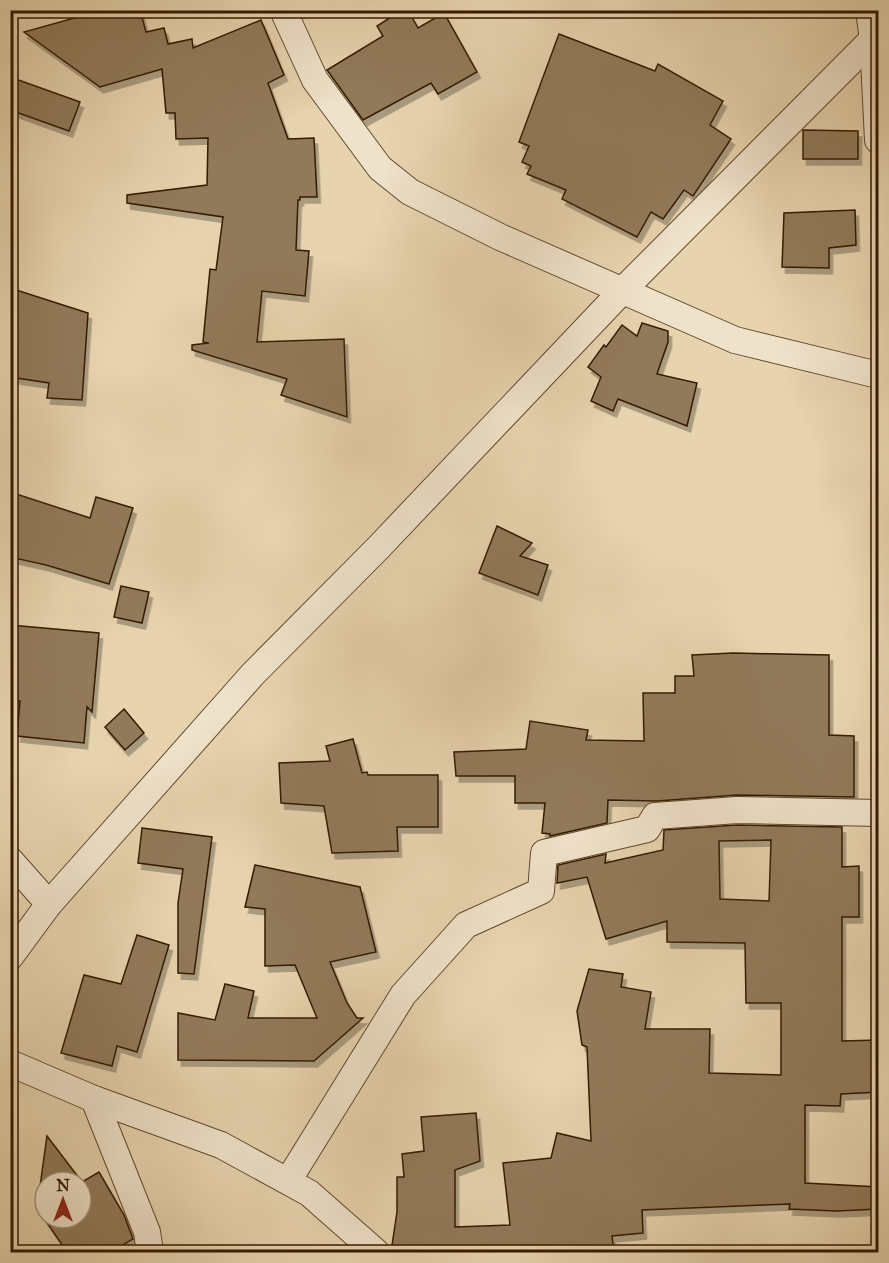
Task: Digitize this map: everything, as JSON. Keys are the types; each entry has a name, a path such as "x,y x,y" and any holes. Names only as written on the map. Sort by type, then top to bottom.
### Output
{"street":[{"path":"283,10 315,80 380,168 410,192 500,237 735,340 879,375"},
{"path":"869,10 876,37 879,140"},
{"path":"10,957 48,904 253,674 394,531 622,291 876,37"},
{"path":"288,1181 403,995 466,925 541,891 544,853 646,829 655,816 737,810 879,813"},
{"path":"10,860 48,904"},
{"path":"10,1064 94,1099 221,1145 309,1193 376,1252"},
{"path":"94,1099 147,1232 150,1252"}],"building":[{"path":"103,10 140,10 146,32 164,28 168,44 192,39 193,48 261,20 284,75 268,83 288,139 314,138 317,197 300,197 298,200 296,250 309,251 305,296 262,291 257,342 344,339 347,417 281,395 287,379 192,350 192,345 209,343 203,342 210,269 216,270 223,217 127,203 127,195 207,185 208,138 176,139 175,113 166,113 162,69 100,87 24,32"},
{"path":"402,10 408,10 418,28 444,13 477,72 438,94 431,83 363,120 327,70 383,36 377,26"},
{"path":"559,34 655,71 658,64 723,101 710,125 731,139 693,196 684,190 663,219 651,212 637,237 562,199 566,190 527,174 531,166 522,162 529,146 519,142"},
{"path":"10,77 80,102 69,131 10,110"},
{"path":"803,130 858,131 858,159 803,159"},
{"path":"855,210 856,245 829,248 829,268 782,267 784,213"},
{"path":"10,288 88,313 82,400 47,398 49,383 10,377"},
{"path":"642,323 668,331 668,342 657,374 697,383 687,426 618,399 613,411 591,401 601,377 588,367 622,325 637,336"},
{"path":"10,492 90,518 96,497 133,508 109,584 10,557"},
{"path":"497,526 532,543 520,556 548,565 538,595 479,573"},
{"path":"121,586 149,592 142,623 114,617"},
{"path":"10,625 99,633 92,712 87,707 84,743 17,736 20,701 10,701"},
{"path":"733,653 829,655 829,735 854,736 854,797 737,795 657,801 608,800 607,823 550,836 550,834 542,833 545,803 515,803 515,776 456,776 454,752 526,749 530,721 588,730 586,740 644,741 643,693 675,693 675,676 694,676 692,655"},
{"path":"124,709 144,733 125,750 105,727"},
{"path":"353,739 362,773 367,772 368,775 438,775 438,827 397,827 398,851 332,853 324,806 281,803 279,763 330,761 326,746"},
{"path":"737,825 842,827 842,867 859,866 859,917 842,917 842,1041 879,1040 879,1092 841,1094 840,1106 805,1105 805,1183 879,1187 879,1209 837,1211 789,1209 790,1204 642,1210 643,1233 612,1236 614,1252 391,1252 397,1212 397,1177 404,1177 402,1154 424,1151 421,1117 476,1113 480,1161 455,1170 455,1227 510,1225 503,1163 551,1158 557,1133 591,1141 587,1047 582,1045 577,1011 589,969 623,974 621,987 651,992 645,1029 710,1029 709,1073 781,1075 781,1003 746,1003 745,943 667,942 667,921 606,939 587,877 557,883 558,865 606,854 605,863 663,850 664,830","holes":["771,840 769,901 720,899 719,841"]},
{"path":"142,828 212,837 194,974 178,973 178,903 183,869 138,863"},
{"path":"255,865 360,887 376,952 330,962 347,1003 357,1018 363,1018 314,1061 178,1060 178,1013 215,1020 225,984 254,991 248,1018 317,1018 295,965 265,966 265,909 245,907"},
{"path":"137,935 169,945 137,1052 117,1046 112,1066 61,1053 84,975 121,984"},
{"path":"47,1136 73,1170 42,1170"},
{"path":"99,1172 124,1215 133,1239 111,1252 67,1252 52,1230 93,1230 93,1176"}]}
